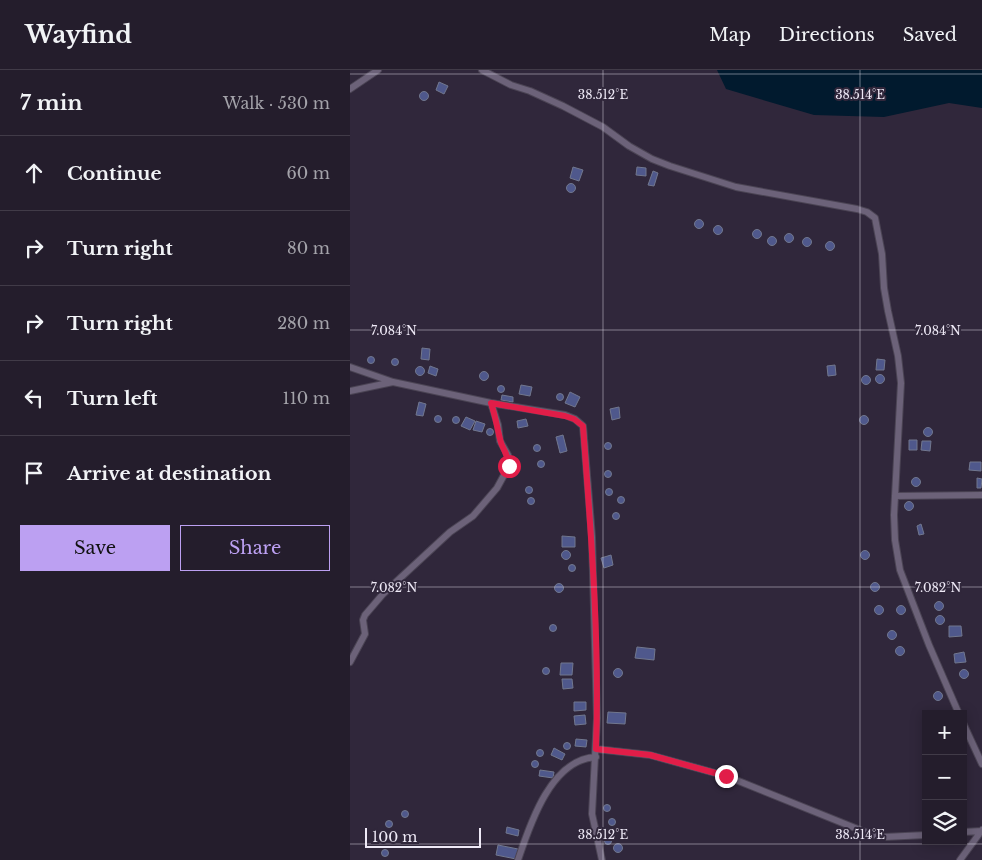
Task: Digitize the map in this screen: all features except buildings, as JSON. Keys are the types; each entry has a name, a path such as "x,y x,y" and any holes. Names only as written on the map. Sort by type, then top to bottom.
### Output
{"street":[{"path":"350,89 378,70"},
{"path":"482,70 511,85 530,90 563,106 603,127 629,146 652,159 670,166 736,187 857,209 867,212 875,218 879,234 884,288 898,356 901,383 895,496 895,540 900,570 929,645 957,710"},
{"path":"350,367 393,382 491,403 565,416 574,419 583,426 592,536 598,718 592,814 602,860"},
{"path":"350,391 393,382"},
{"path":"350,662 365,634 363,620 365,615 383,594 450,532 473,516 497,488 509,466 508,455 500,441 498,425 491,403"},
{"path":"895,496 982,495"},
{"path":"967,731 982,764"},
{"path":"596,749 650,755 726,776 870,834 884,836 922,835"},
{"path":"518,860 538,807 552,785 575,761 596,757"},
{"path":"967,832 982,831"},
{"path":"960,860 982,831"}],"water":[{"path":"717,70 982,70 982,108 949,103 884,117 814,115 726,89"}],"route":[{"path":"509,466 508,455 500,441 498,425 491,403 536,409 565,416 580,422 583,426 592,536 598,718 596,749 650,755 726,776"}]}
